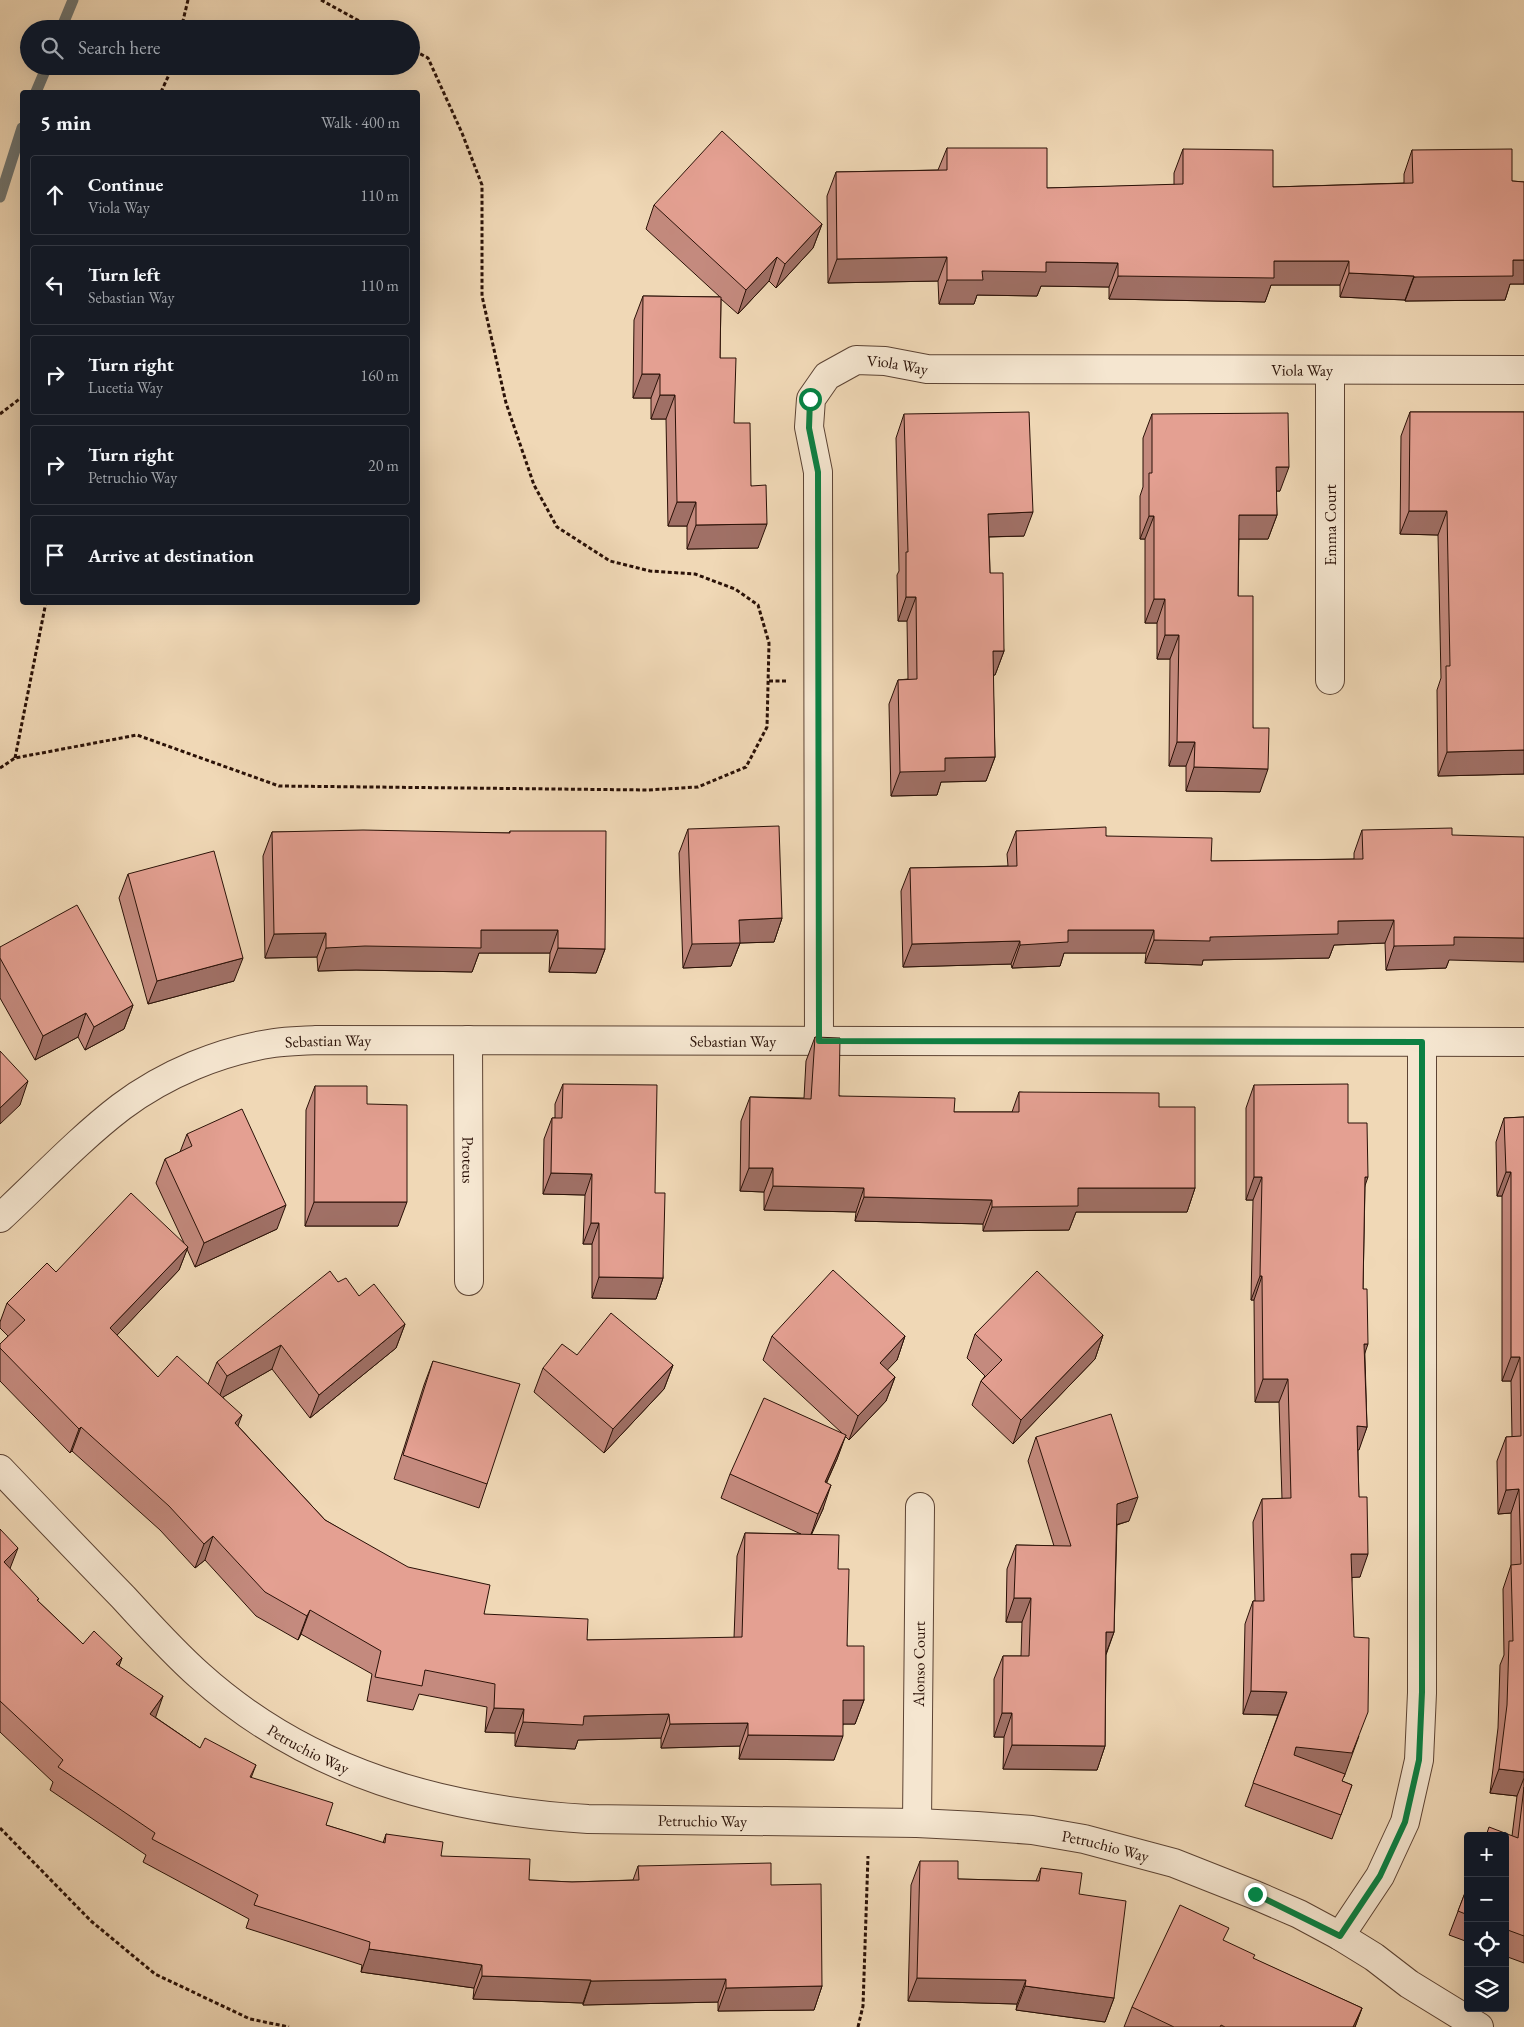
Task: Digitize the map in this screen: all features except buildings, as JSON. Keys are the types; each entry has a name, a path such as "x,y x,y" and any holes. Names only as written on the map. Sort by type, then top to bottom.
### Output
{"street":[{"name":"Viola Way","path":"819,1041 818,472 809,428 810,399 827,376 856,360 886,361 927,369 1524,370"},
{"name":"Emma Court","path":"1330,370 1330,680"},
{"name":"Sebastian Way","path":"0,1218 121,1107 154,1085 195,1065 238,1051 275,1043 316,1040 1524,1042"},
{"name":"Proteus","path":"468,1040 469,1281"},
{"path":"1340,1936 1380,1876 1405,1822 1419,1760 1422,1692 1422,1042"},
{"name":"Petruchio Way","path":"0,1469 200,1676 273,1730 315,1755 376,1780 475,1807 534,1816 588,1819 917,1823 1032,1830 1084,1839 1174,1864 1255,1894 1340,1936 1374,1957 1409,1984 1479,2027"},
{"name":"Alonso Court","path":"917,1823 920,1507"}],"path":[{"path":"184,20 188,0"},
{"path":"321,0 358,20"},
{"path":"0,768 15,758 138,735 279,786 648,790 698,787 746,767 767,726 769,643 758,605 735,589 695,574 650,571 610,560 558,527 534,485 506,403 482,296 482,185 462,133 428,58 420,54"},
{"path":"162,90 169,75"},
{"path":"0,414 20,399"},
{"path":"15,758 45,605"},
{"path":"858,2027 863,2006 868,1822"},
{"path":"0,1828 91,1921 156,1974 250,2019 289,2027"}],"waterway":[{"path":"65,20 73,0"},
{"path":"37,90 43,75"},
{"path":"0,197 20,134"}],"route":[{"path":"810,399 809,428 818,472 819,1041 1422,1042 1422,1692 1419,1760 1405,1822 1380,1876 1340,1936 1299,1914 1255,1894"}]}
